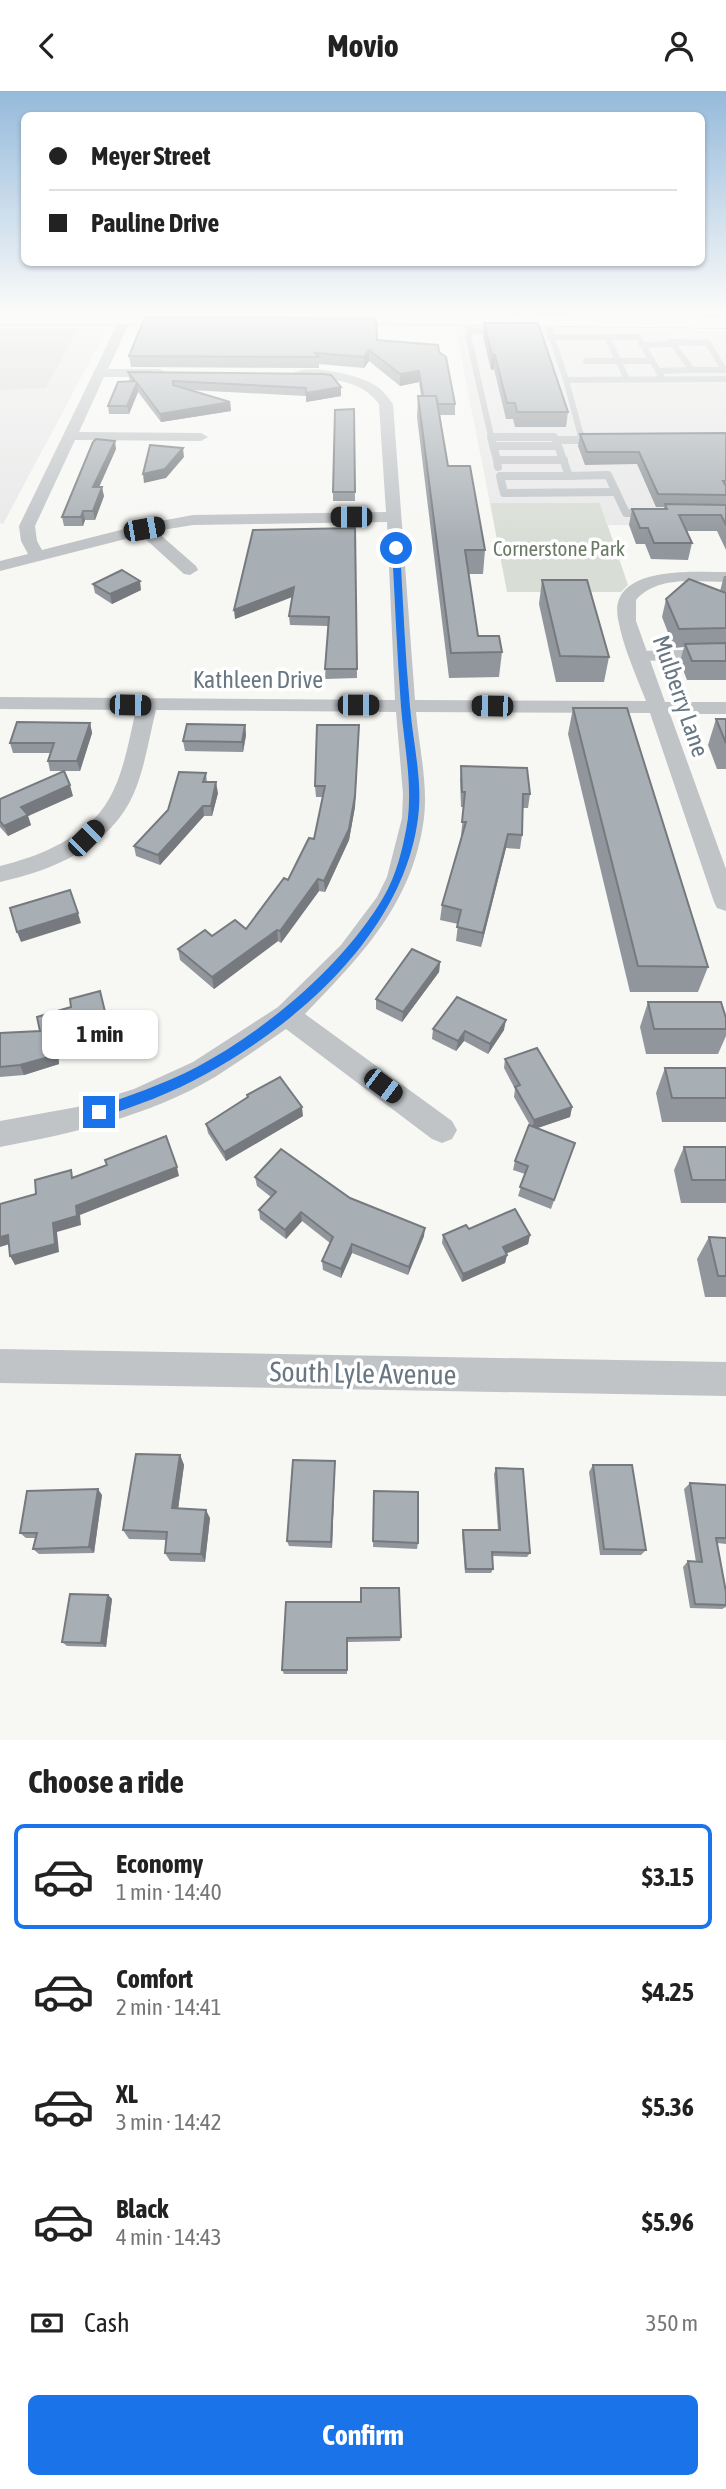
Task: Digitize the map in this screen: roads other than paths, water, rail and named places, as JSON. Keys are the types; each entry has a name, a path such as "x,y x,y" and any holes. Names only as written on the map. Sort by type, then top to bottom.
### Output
{"street":[{"path":"38,557 29,541 27,526 93,387"},
{"path":"0,1134 77,1120 142,1098 203,1070 286,1015 368,930 399,877 413,818 414,794 405,705 387,415 381,395 369,387"},
{"path":"69,436 201,437"},
{"path":"0,566 144,529 217,518 394,517"},
{"path":"144,529 190,570"},
{"name":"Mulberry Lane","path":"725,897 627,621 626,602 638,589 663,579 726,577"},
{"name":"Kathleen Drive","path":"0,703 726,708"},
{"path":"0,874 61,854 86,838 106,818 120,801 147,705"},
{"path":"286,1015 442,1130"},
{"name":"South Lyle Avenue","path":"0,1367 726,1379"}],"lane":[{"path":"480,387 504,493 616,492"},
{"path":"568,387 582,440"},
{"path":"491,437 554,436 569,475"},
{"path":"493,446 608,439"},
{"path":"497,460 564,460"},
{"path":"500,476 608,475 626,513 663,514"},
{"path":"639,656 726,654"}],"park label":[{"name":"Cornerstone Park","path":"559,548"}]}
